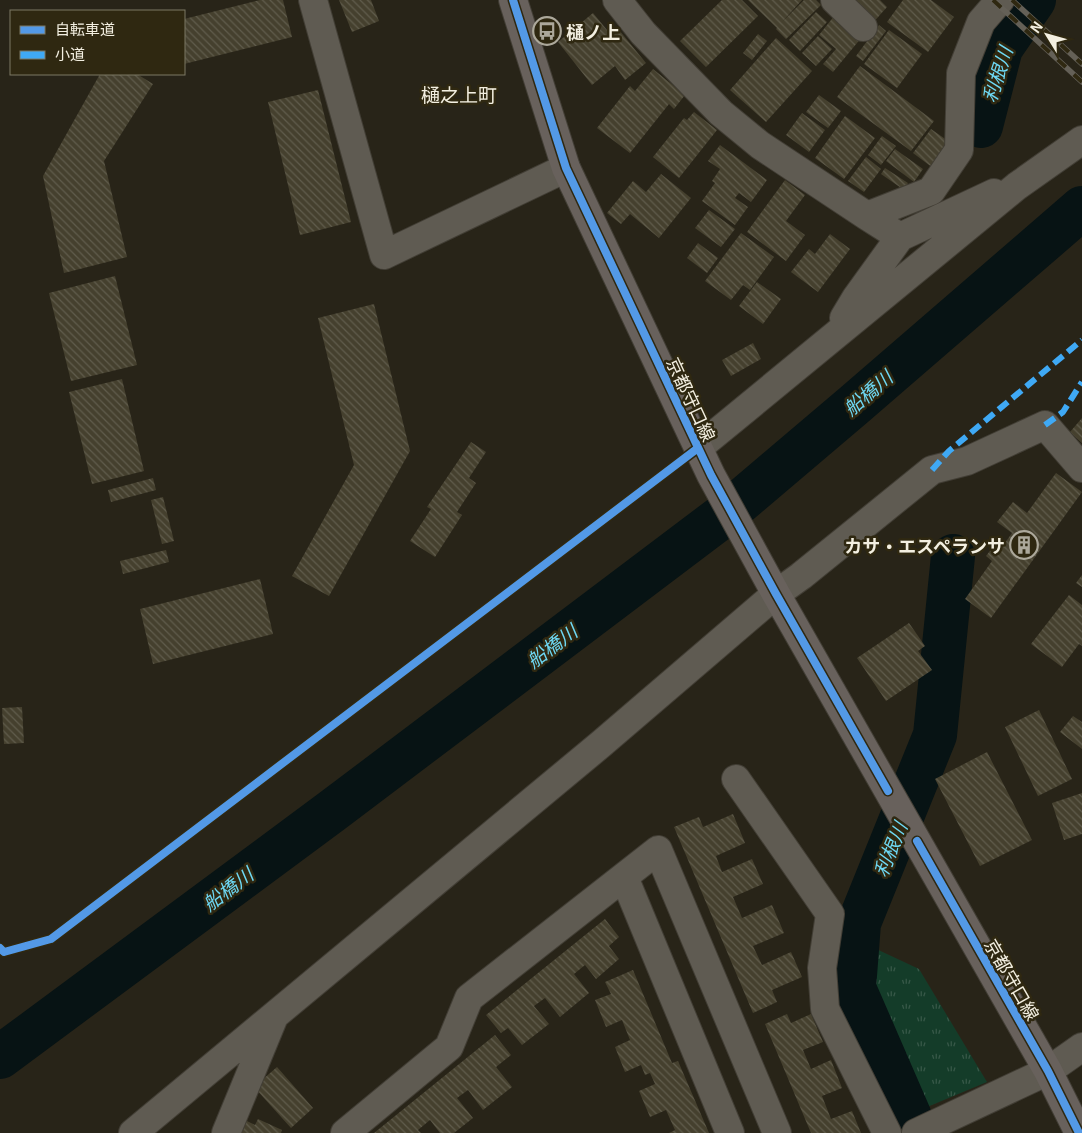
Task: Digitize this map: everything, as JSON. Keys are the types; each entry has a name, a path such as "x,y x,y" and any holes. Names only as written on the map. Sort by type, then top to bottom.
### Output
{"main road":[{"name":"京都守口線","path":"513,0 566,168 711,475 776,594 1048,1071 1080,1133"}],"street":[{"path":"313,0 384,255 566,168"},
{"path":"617,0 643,33 721,113 760,145 900,237"},
{"path":"835,0 863,27"},
{"path":"867,216 931,191 959,150 961,73 981,22 1000,0"},
{"path":"698,448 1017,186 1082,140"},
{"path":"831,338 856,298 900,237 990,194 1017,186"},
{"path":"133,1133 594,750 776,594 932,470 967,461 1045,425 1082,468"},
{"path":"736,779 830,914 822,968 825,1009 887,1133"},
{"path":"345,1133 449,1047 470,998 658,850 777,1133"},
{"path":"624,877 730,1133"},
{"path":"226,1133 275,1015"},
{"path":"926,1128 1048,1071 1082,1047"}],"green space":[{"path":"872,947 919,969 987,1082 920,1110 867,993"}],"building":[{"path":"260,0 283,0 292,37 185,64 185,19"},
{"path":"339,0 371,0 379,21 352,32"},
{"path":"722,0 742,0 758,16 706,67 680,41"},
{"path":"748,0 802,0 782,22 804,0 816,0 821,5 786,39"},
{"path":"848,0 880,0 887,7 871,25"},
{"path":"903,0 931,0 954,17 928,52 887,22"},
{"path":"816,12 827,22 800,51 789,40"},
{"path":"593,13 612,36 619,30 646,63 625,80 615,66 592,85 558,42"},
{"path":"835,15 862,37 833,72 823,64 836,49 819,35"},
{"path":"879,25 886,31 863,61 856,56"},
{"path":"889,30 922,54 897,88 864,64"},
{"path":"758,34 767,41 752,60 743,53"},
{"path":"818,36 832,49 816,66 802,53"},
{"path":"776,38 812,71 766,122 730,90"},
{"path":"860,66 934,121 911,151 837,97"},
{"path":"653,69 685,95 674,109 669,104 630,153 597,128 630,86 635,91"},
{"path":"99,75 139,75 153,84 104,161 127,257 64,273 43,176"},
{"path":"318,90 351,222 300,235 268,102"},
{"path":"819,95 841,111 828,128 806,112"},
{"path":"694,112 717,130 679,178 653,157 684,118 687,120"},
{"path":"802,113 825,130 809,152 786,135"},
{"path":"845,116 875,138 844,179 815,158"},
{"path":"931,129 951,143 933,168 913,153"},
{"path":"882,136 896,146 881,165 868,155"},
{"path":"720,145 767,180 751,202 739,193 735,198 748,207 735,225 702,201 715,183 712,181 720,169 708,161"},
{"path":"895,149 923,169 914,182 886,161"},
{"path":"866,157 881,169 864,192 848,181"},
{"path":"885,168 908,183 904,190 881,174"},
{"path":"661,174 691,198 659,238 630,214 621,224 607,213 633,181 646,192"},
{"path":"785,180 805,195 786,221 805,235 786,261 747,232"},
{"path":"709,210 735,229 721,247 695,228"},
{"path":"741,233 774,257 750,290 743,285 731,300 705,281"},
{"path":"830,234 850,249 818,292 791,272 809,249 815,254"},
{"path":"698,243 718,258 707,273 687,258"},
{"path":"115,276 137,365 71,381 49,293"},
{"path":"757,282 781,299 763,324 739,306"},
{"path":"374,304 410,451 329,596 292,576 354,465 318,318"},
{"path":"753,343 761,359 731,376 722,360"},
{"path":"122,379 144,471 92,484 69,392"},
{"path":"1082,418 1082,443 1070,432"},
{"path":"471,442 486,452 469,478 476,483 457,512 462,515 435,557 410,541 431,509 427,507"},
{"name":"カサ・エスペランサ","path":"1056,473 1082,492 991,618 965,599 992,561 986,556 996,543 1002,547 1012,533 997,522 1013,502 1027,513"},
{"path":"153,478 156,490 111,502 108,490"},
{"path":"163,497 174,541 162,544 151,500"},
{"path":"166,550 169,562 123,574 120,561"},
{"path":"1082,575 1082,587 1076,583"},
{"path":"260,579 273,634 153,664 140,609"},
{"path":"1069,595 1082,605 1082,646 1079,644 1062,667 1031,644"},
{"path":"909,623 925,646 918,651 932,670 886,701 857,658"},
{"path":"22,707 24,743 4,744 2,708"},
{"path":"1039,710 1072,779 1038,796 1005,727"},
{"path":"1073,716 1082,722 1082,749 1060,732"},
{"path":"987,752 1032,840 980,866 935,779"},
{"path":"1082,793 1082,834 1064,840 1052,803"},
{"path":"733,814 745,843 716,856 722,872 752,859 763,884 733,897 742,918 772,905 784,933 753,946 762,965 791,952 802,977 772,990 777,1002 753,1013 674,827 699,817 703,827"},
{"path":"605,919 619,937 609,946 619,959 596,979 585,965 574,974 589,993 560,1017 545,998 534,1006 549,1024 522,1045 508,1028 501,1033 486,1015"},
{"path":"633,970 672,1063 678,1061 709,1133 669,1133 675,1130 666,1110 650,1117 639,1091 655,1084 650,1073 645,1075 641,1065 625,1072 615,1047 630,1040 622,1020 606,1027 595,1000 611,994 605,982"},
{"path":"787,1014 791,1023 811,1014 823,1042 803,1050 811,1069 831,1060 842,1088 822,1096 831,1119 852,1111 861,1133 811,1133 765,1024"},
{"path":"495,1035 511,1055 496,1067 512,1087 483,1110 468,1090 457,1098 473,1118 454,1133 440,1133 430,1120 418,1130 421,1133 374,1133"},
{"path":"277,1067 313,1108 291,1128 254,1087"},
{"path":"258,1119 282,1130 281,1133 239,1133 245,1120 255,1125"}],"waterway":[{"name":"利根川","path":"981,126 1001,48 1034,0"},
{"name":"船橋川","path":"0,1057 332,811 728,512 1082,208"},
{"name":"利根川","path":"917,1133 854,988 859,923 935,735 953,556"}],"railway":[{"path":"993,0 1082,82"},
{"path":"1012,0 1082,64"}],"marked path":[{"path":"932,470 949,451 1082,340"},
{"path":"1045,425 1063,412 1082,382"}],"cycle path":[{"path":"513,0 566,168 711,475 888,791"},
{"path":"0,948 4,952 51,939 698,448"},
{"path":"917,841 1048,1071 1079,1133"}],"place":[{"name":"樋ノ上","path":"547,31"},
{"name":"カサ・エスペランサ","path":"1024,545"}],"district":[{"name":"樋之上町","path":"459,93"}]}
